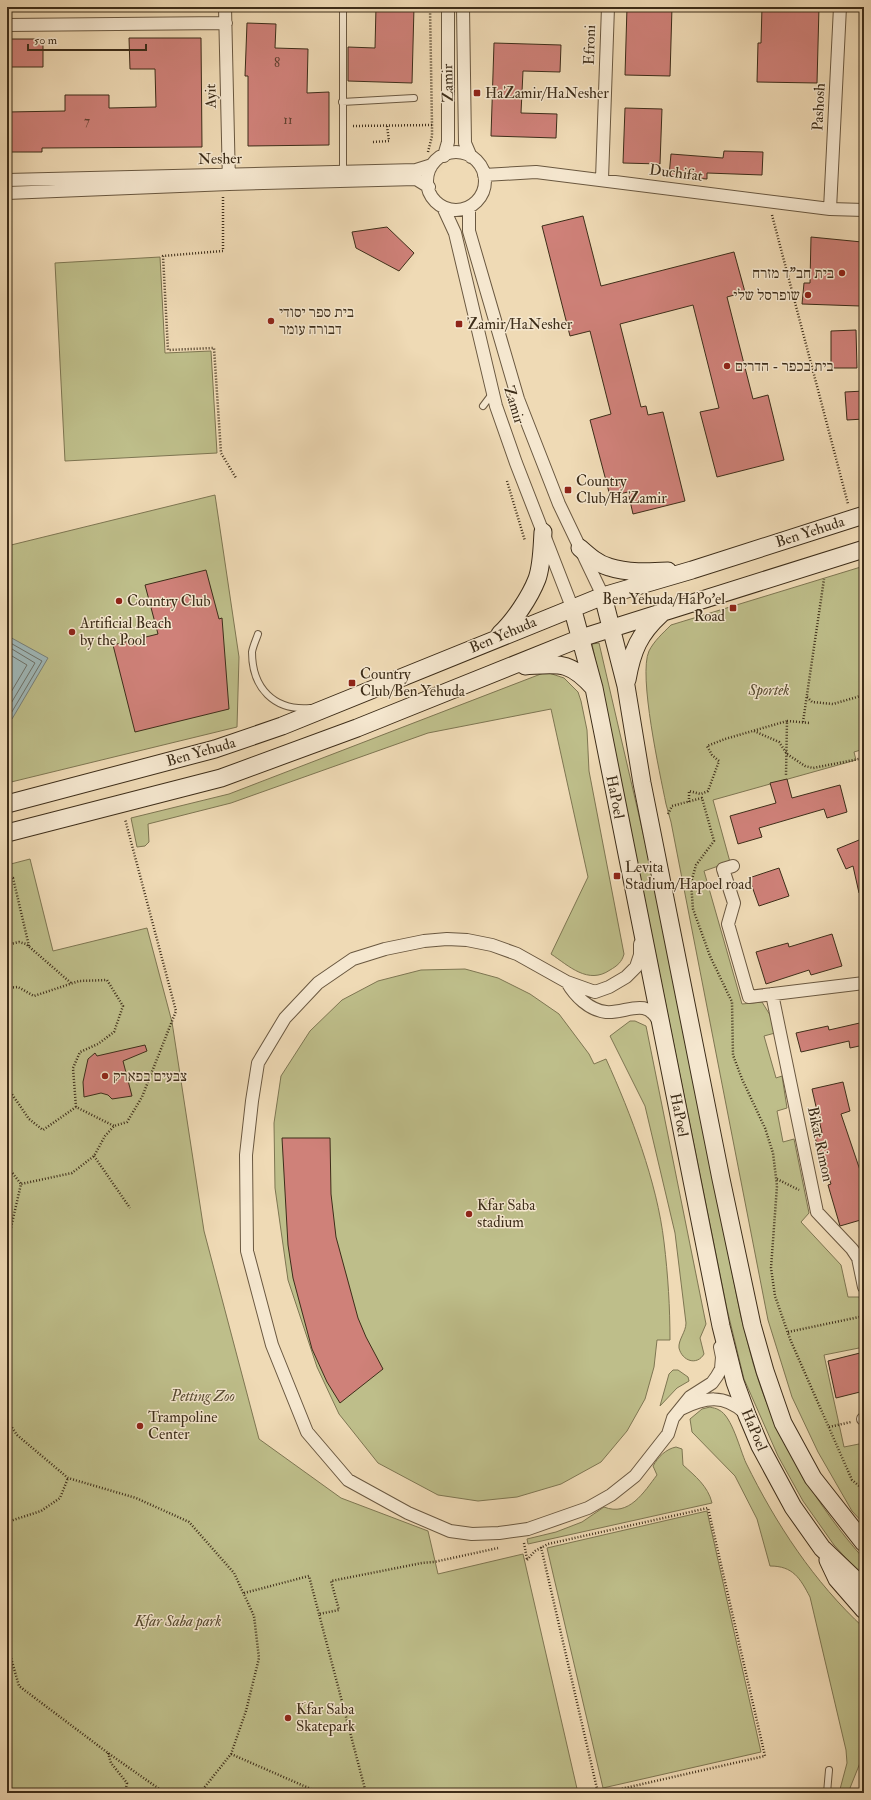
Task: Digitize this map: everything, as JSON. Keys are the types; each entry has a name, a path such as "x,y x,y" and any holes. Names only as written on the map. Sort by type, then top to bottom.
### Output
{"main road":[{"name":"Ben Yehuda","path":"7,804 215,749 282,726 572,607 858,517"},
{"path":"492,640 515,617 537,579 543,532"},
{"path":"580,548 594,560 608,567 626,571 692,570"},
{"name":"Ben Yehuda","path":"7,833 221,778 342,734 581,638 864,549"},
{"name":"HaPoel","path":"603,596 626,686 644,791 752,1325 765,1371 783,1423 813,1478 864,1543"},
{"name":"HaPoel","path":"572,607 594,688 721,1326 735,1382 760,1446 793,1506 822,1548 864,1588"},
{"path":"626,686 630,666 643,632 663,612"},
{"path":"507,667 557,664 572,668 582,675 594,688"},
{"path":"822,1548 837,1578 864,1610"}],"street":[{"name":"Ayit","path":"225,7 227,181"},
{"name":"Zamir","path":"444,156 448,142 448,7"},
{"name":"Zamir","path":"463,7 465,143 471,157"},
{"name":"Efroni","path":"602,179 608,7"},
{"name":"Pashosh","path":"830,209 840,7"},
{"path":"7,25 226,23"},
{"path":"457,152 471,157 481,166 485,184 482,194 476,202 469,207 456,209 443,206 435,201 428,188 428,174 432,165 444,156 457,152"},
{"name":"Nesher","path":"7,193 227,181 344,172 416,170 432,165"},
{"name":"Duchifat","path":"484,175 536,172 602,179 830,209 864,210"},
{"name":"Nesher","path":"7,180 227,181 416,179 428,188"},
{"name":"Zamir","path":"443,206 455,233 493,393 516,463 572,607"},
{"name":"Zamir","path":"469,207 469,231 518,399 559,504 603,596"},
{"path":"733,866 723,869 734,902 728,924 749,997 864,983"},
{"path":"639,918 640,955 636,967 626,977 610,987 595,992 567,982 517,954 492,945 473,941 447,939 424,941 385,949 353,959 318,983 285,1018 258,1063 246,1155 246,1251 272,1345 307,1432 348,1480 408,1512 450,1531 472,1534 498,1533 528,1529 588,1508 611,1495 635,1476 668,1434 673,1418 690,1396 712,1383 721,1369 721,1326"},
{"path":"567,982 574,994 596,1010 607,1012 641,1008 650,1010 656,1016 661,1026"},
{"name":"Bikat Rimon","path":"772,994 817,1212 852,1249 858,1258 864,1287"},
{"path":"678,1410 695,1403 711,1399 722,1400 735,1404 747,1415"}],"lane":[{"path":"343,7 342,127 344,172"},
{"path":"342,102 414,98"},
{"path":"483,406 493,393"},
{"path":"258,634 252,650 254,663 258,679 272,700 283,706 295,709 335,704"},
{"path":"827,1793 829,1770"}],"path":[{"path":"342,127 432,125"},
{"path":"373,142 389,141 387,126"},
{"path":"227,181 223,251 163,256 168,350 214,348 221,453 236,478"},
{"path":"769,201 858,517"},
{"path":"504,474 525,542"},
{"path":"802,722 825,573"},
{"path":"807,696 812,702 833,704 864,695"},
{"path":"786,776 788,721"},
{"path":"689,802 689,792 701,794 708,791 719,761 712,755 707,746 725,739 788,721 810,723"},
{"path":"754,731 779,742 787,754 805,766 813,768 864,758"},
{"path":"668,814 672,806 702,798 714,841 696,865 690,883 694,909 710,956 732,1002 733,1055 742,1080 766,1128 773,1153 776,1179 771,1268 775,1296 788,1332 852,1480 864,1490"},
{"path":"21,1184 72,1173 94,1156 105,1136 114,1126 127,1122 142,1097 176,1011 124,817"},
{"path":"7,879 13,878 29,947"},
{"path":"7,945 19,942 29,947 72,983"},
{"path":"7,988 18,987 34,996 79,981 107,980 123,1006 114,1032 98,1044 80,1052 73,1068 76,1107"},
{"path":"7,1087 29,1119 43,1130 76,1107"},
{"path":"76,1107 114,1126"},
{"path":"94,1156 130,1208"},
{"path":"7,1166 21,1184"},
{"path":"776,1179 814,1196"},
{"path":"7,1245 21,1184"},
{"path":"788,1332 864,1316"},
{"path":"829,1427 864,1419"},
{"path":"7,1420 17,1435 68,1478 136,1498 190,1522 234,1573 254,1616 259,1658 246,1711 231,1754 200,1793"},
{"path":"7,1522 41,1510 60,1498 68,1478"},
{"path":"516,1544 524,1542 527,1560 530,1555 541,1547 708,1508 765,1756 603,1793"},
{"path":"319,1614 338,1610 331,1581 434,1562 502,1547"},
{"path":"541,1547 598,1793"},
{"path":"244,1593 309,1576 366,1793"},
{"path":"7,1644 19,1686 108,1753 165,1793"},
{"path":"7,1660 11,1659"},
{"path":"108,1753 111,1763 116,1766 127,1783 125,1793"},
{"path":"231,1754 320,1793"}],"green space":[{"path":"160,257 165,353 211,351 217,453 65,461 55,263"},
{"name":"Country Club","path":"215,495 239,657 237,727 7,783 7,546"},
{"name":"Sportek","path":"864,566 864,749 854,752 856,760 713,800 730,862 704,871 742,1004 762,1002 770,1015 775,1033 764,1036 776,1078 782,1076 787,1108 777,1111 783,1142 794,1139 809,1213 801,1222 841,1265 848,1297 859,1297 864,1311 864,1347 824,1355 844,1447 864,1443 864,1524 852,1511 818,1452 792,1397 768,1320 671,822 659,771 648,702 646,663 651,647 671,625"},
{"path":"599,643 646,846 741,1317 753,1364 777,1428 802,1474 831,1518 864,1559 864,1578 834,1545 803,1501 778,1456 744,1379 727,1309 592,644"},
{"path":"546,672 564,678 578,692 587,730 589,771 624,954 621,962 602,974 594,976 586,975 572,968 551,954 588,877 551,709 428,733 231,803 148,824 149,842 145,846 137,847 131,818 229,794"},
{"name":"Kfar Saba park","path":"30,859 53,951 147,928 172,1022 204,1231 259,1439 341,1498 428,1531 438,1574 523,1554 578,1793 7,1793 7,865"},
{"name":"Kfar Saba stadium","path":"465,969 498,978 530,994 559,1014 589,1054 594,1064 606,1059 625,1102 642,1149 656,1196 664,1242 670,1316 670,1340 657,1340 654,1367 645,1399 627,1431 601,1462 561,1484 517,1497 478,1501 438,1495 378,1463 339,1414 317,1367 288,1280 275,1188 274,1123 281,1076 310,1031 342,1000 378,981 421,970"},
{"path":"630,1021 635,1021 646,1026 706,1324 700,1338 704,1354 701,1358 694,1361 686,1359 679,1348 686,1323 675,1233 645,1106 610,1036"},
{"path":"673,1370 678,1370 688,1377 689,1381 677,1388 660,1406 669,1374"},
{"path":"710,1407 716,1408 724,1413 728,1419 746,1463 783,1530 813,1572 864,1628 864,1753 848,1793 839,1793 847,1763 846,1750 810,1597 803,1584 795,1574 785,1568 770,1566 757,1519 735,1476 692,1432 690,1419 702,1409"},
{"path":"676,1447 682,1449 683,1465 704,1486 712,1503 528,1544 527,1539 556,1532 582,1522 604,1507 621,1509 628,1506 647,1489 657,1475 653,1466 657,1460 663,1454"},
{"path":"707,1511 761,1752 603,1788 547,1548"}],"water":[{"path":"8,636 48,658 12,719 7,720"}],"building":[{"path":"376,7 414,7 412,83 348,81 348,47 375,48"},
{"path":"627,7 672,7 670,76 625,75"},
{"path":"762,7 819,7 817,83 757,82 758,43 761,43"},
{"path":"247,23 276,24 275,48 308,49 307,93 329,92 329,145 248,146 248,76 245,76"},
{"path":"129,38 201,38 202,147 42,148 42,152 7,152 7,112 65,111 65,95 109,95 109,108 156,107 155,69 130,69"},
{"path":"7,39 43,39 43,67 7,67"},
{"path":"494,43 561,45 560,72 523,71 521,113 557,114 556,138 491,136"},
{"path":"625,108 662,109 660,164 623,163"},
{"path":"724,151 763,152 762,175 707,173 707,179 669,176 671,154 723,158"},
{"name":"בית בכפר - הדרים","path":"583,216 601,286 734,252 745,292 727,297 753,399 768,395 784,460 717,477 700,412 719,408 693,305 620,324 641,407 646,406 648,415 663,412 685,501 633,514 628,492 610,496 590,420 611,414 590,331 570,336 542,226"},
{"path":"387,227 414,253 399,271 356,248 352,232"},
{"path":"811,237 862,242 860,306 802,304 804,283 810,283"},
{"path":"856,330 857,368 831,368 831,331"},
{"path":"864,391 864,419 847,420 845,392"},
{"path":"206,570 219,619 222,618 229,709 135,732 113,645 158,634 145,585"},
{"path":"787,779 792,798 840,785 847,812 827,818 824,809 759,828 762,837 738,844 730,816 776,803 770,783"},
{"path":"864,838 864,892 859,893 853,866 846,869 837,849"},
{"path":"779,868 789,896 759,906 749,878"},
{"path":"832,934 842,966 811,975 809,970 766,984 756,952 788,943 789,947"},
{"path":"864,1022 864,1045 850,1048 849,1041 801,1052 796,1033 828,1026 829,1030"},
{"name":"צבעים בפארק","path":"145,1045 147,1051 123,1061 132,1096 112,1099 108,1095 101,1093 84,1097 83,1082 88,1059 95,1053 97,1056"},
{"path":"843,1082 850,1111 841,1114 864,1182 864,1219 840,1226 828,1185 831,1184 814,1135 822,1133 812,1089"},
{"path":"282,1138 330,1138 331,1194 336,1237 358,1318 383,1369 340,1403 327,1382 312,1349 293,1278 288,1245"},
{"path":"864,1352 864,1391 836,1398 828,1361"}],"place":[{"name":"HaZamir/HaNesher","path":"477,93"},
{"name":"בית חב\"ד מזרח","path":"842,273"},
{"name":"שופרסל שלי","path":"808,295"},
{"name":"בית ספר יסודי דבורה עומר","path":"271,321"},
{"name":"Zamir/HaNesher","path":"459,324"},
{"name":"בית בכפר - הדרים","path":"727,366"},
{"name":"Country Club/HaZamir","path":"568,490"},
{"name":"Country Club","path":"119,601"},
{"name":"Ben Yehuda/HaPo'el Road","path":"733,608"},
{"name":"Artificial Beach by the Pool","path":"72,632"},
{"name":"Country Club/Ben Yehuda","path":"352,683"},
{"name":"Levita Stadium/Hapoel road","path":"617,876"},
{"name":"צבעים בפארק","path":"105,1076"},
{"name":"Kfar Saba stadium","path":"469,1214"},
{"name":"Trampoline Center","path":"140,1426"},
{"name":"Kfar Saba Skatepark","path":"288,1718"}],"park label":[{"name":"Petting Zoo","path":"203,1396"}]}
